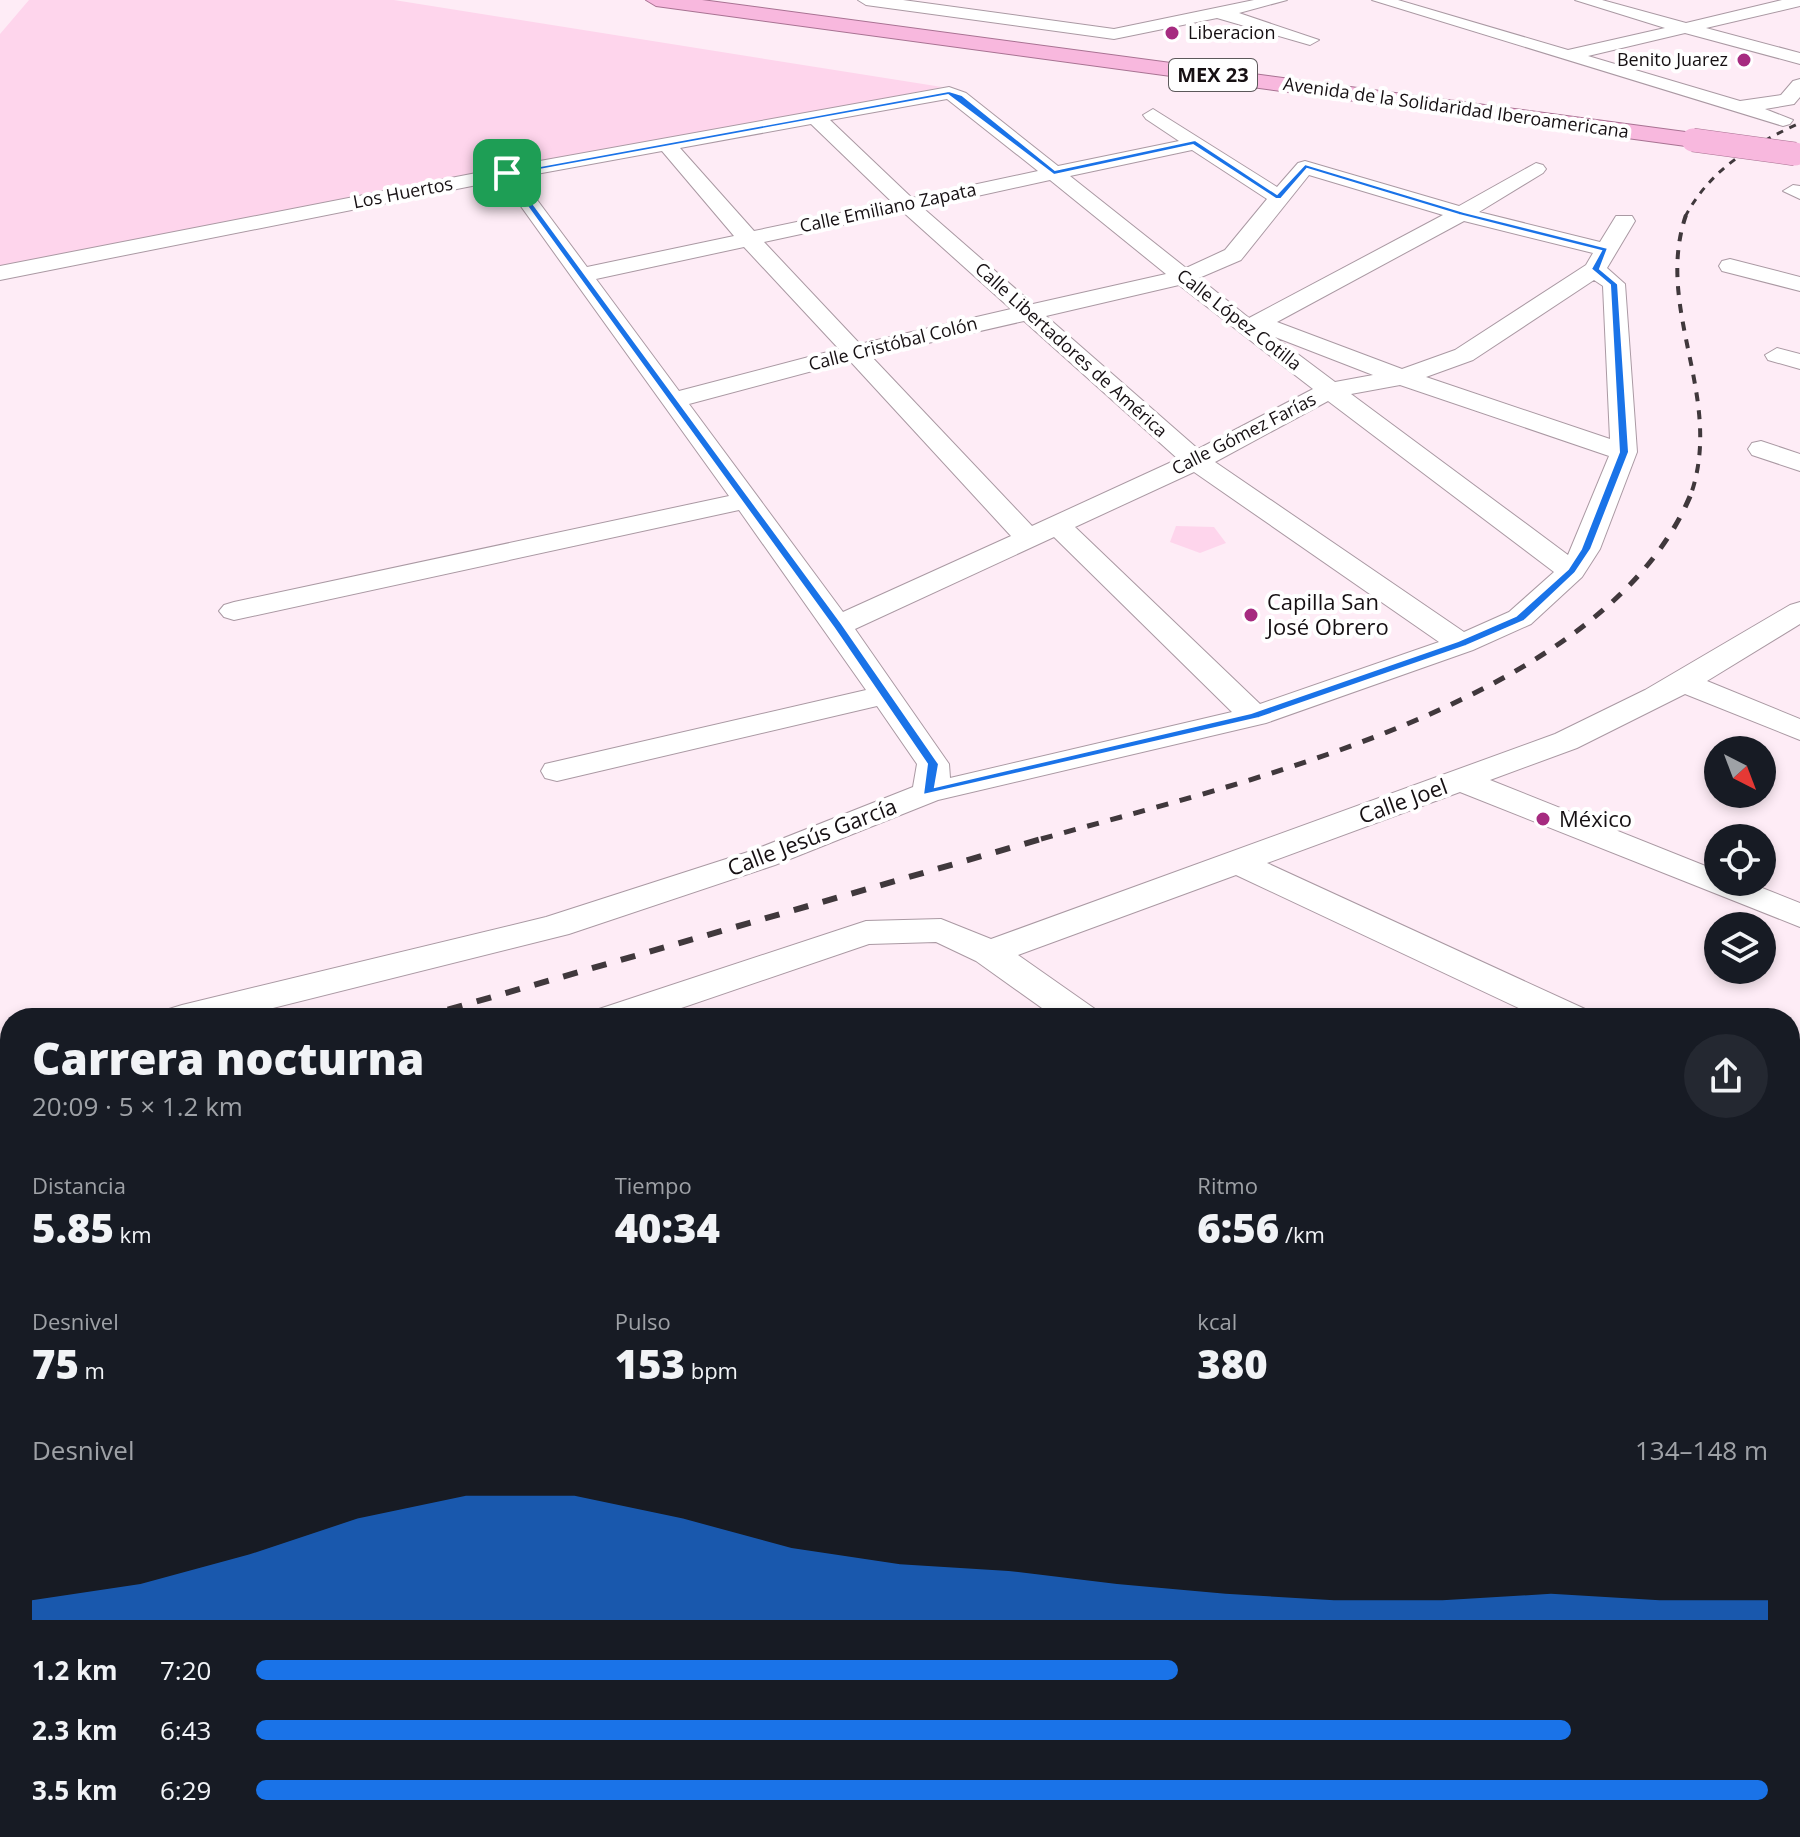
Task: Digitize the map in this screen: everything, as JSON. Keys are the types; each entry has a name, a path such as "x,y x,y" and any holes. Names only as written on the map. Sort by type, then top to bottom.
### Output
{"highway":[{"name":"Avenida de la Solidaridad Iberoamericana","path":"656,0 1797,154"}],"street":[{"path":"866,0 1114,34 1279,0"},
{"path":"948,12 992,0"},
{"path":"1380,0 1783,120"},
{"path":"1583,0 1800,59"},
{"path":"1569,55 1794,2"},
{"path":"1182,3 1310,40"},
{"path":"1742,106 1787,100 1800,85"},
{"name":"Los Huertos","path":"0,273 507,173 949,93"},
{"name":"Calle López Cotilla","path":"949,93 959,97 1184,277 1252,325 1330,390 1572,571"},
{"path":"1153,115 1278,197"},
{"name":"Calle Libertadores de América","path":"815,117 906,204 1196,461 1462,644"},
{"name":"Calle Emiliano Zapata","path":"582,275 1195,143"},
{"path":"668,146 749,239 1027,537"},
{"name":"Calle Cristóbal Colón","path":"674,400 856,352 1184,277 1233,255 1305,167 1461,214"},
{"path":"1252,325 1461,214 1536,169"},
{"path":"507,173 838,626 933,764 933,778 927,793"},
{"path":"1461,214 1600,260"},
{"name":"Calle Gómez Farías","path":"838,626 1196,461 1330,390 1402,377 1464,355 1600,260 1616,239 1624,221"},
{"name":"Calle Jesús García","path":"223,1008 556,926 763,858 927,793 1255,716 1462,644 1520,618 1572,571 1586,549 1624,452 1614,284 1600,260"},
{"path":"1730,266 1800,284"},
{"path":"1252,325 1624,452"},
{"path":"1761,449 1800,463"},
{"path":"234,611 744,501"},
{"path":"1056,524 1255,716"},
{"name":"Calle Joel","path":"974,944 1237,862 1566,741 1631,713 1686,683 1800,611"},
{"path":"1686,683 1800,730"},
{"path":"557,771 884,695"},
{"path":"1460,780 1800,916"},
{"path":"1237,862 1551,1008"},
{"path":"642,1008 866,933 941,930 974,944 1067,1008"}],"shaded area":[{"path":"29,0 394,0 942,87 0,272 0,34"},
{"path":"1176,526 1214,527 1226,543 1200,553 1170,542"}],"railway":[{"path":"1686,215 1707,185 1734,160 1800,123"},
{"path":"1686,215 1678,250 1678,284 1700,420 1699,455 1692,491"},
{"path":"1043,838 1313,760 1410,722 1503,678 1584,625 1650,563 1692,491"},
{"path":"1043,838 1048,837"},
{"path":"454,1008 1043,838"}],"place":[{"name":"Liberacion","path":"1172,33"},
{"name":"Benito Juarez","path":"1744,60"},
{"name":"Capilla San José Obrero","path":"1251,615"},
{"name":"México","path":"1543,819"}],"route":[{"path":"935,93 959,97 1054,173 1195,143 1278,197 1305,167 1461,214 1606,250 1595,269 1614,284 1624,452 1586,549 1572,571 1520,618 1462,644 1255,716 992,775 927,793 933,778 933,764 912,733 838,626 507,173 668,146 935,93"}]}
